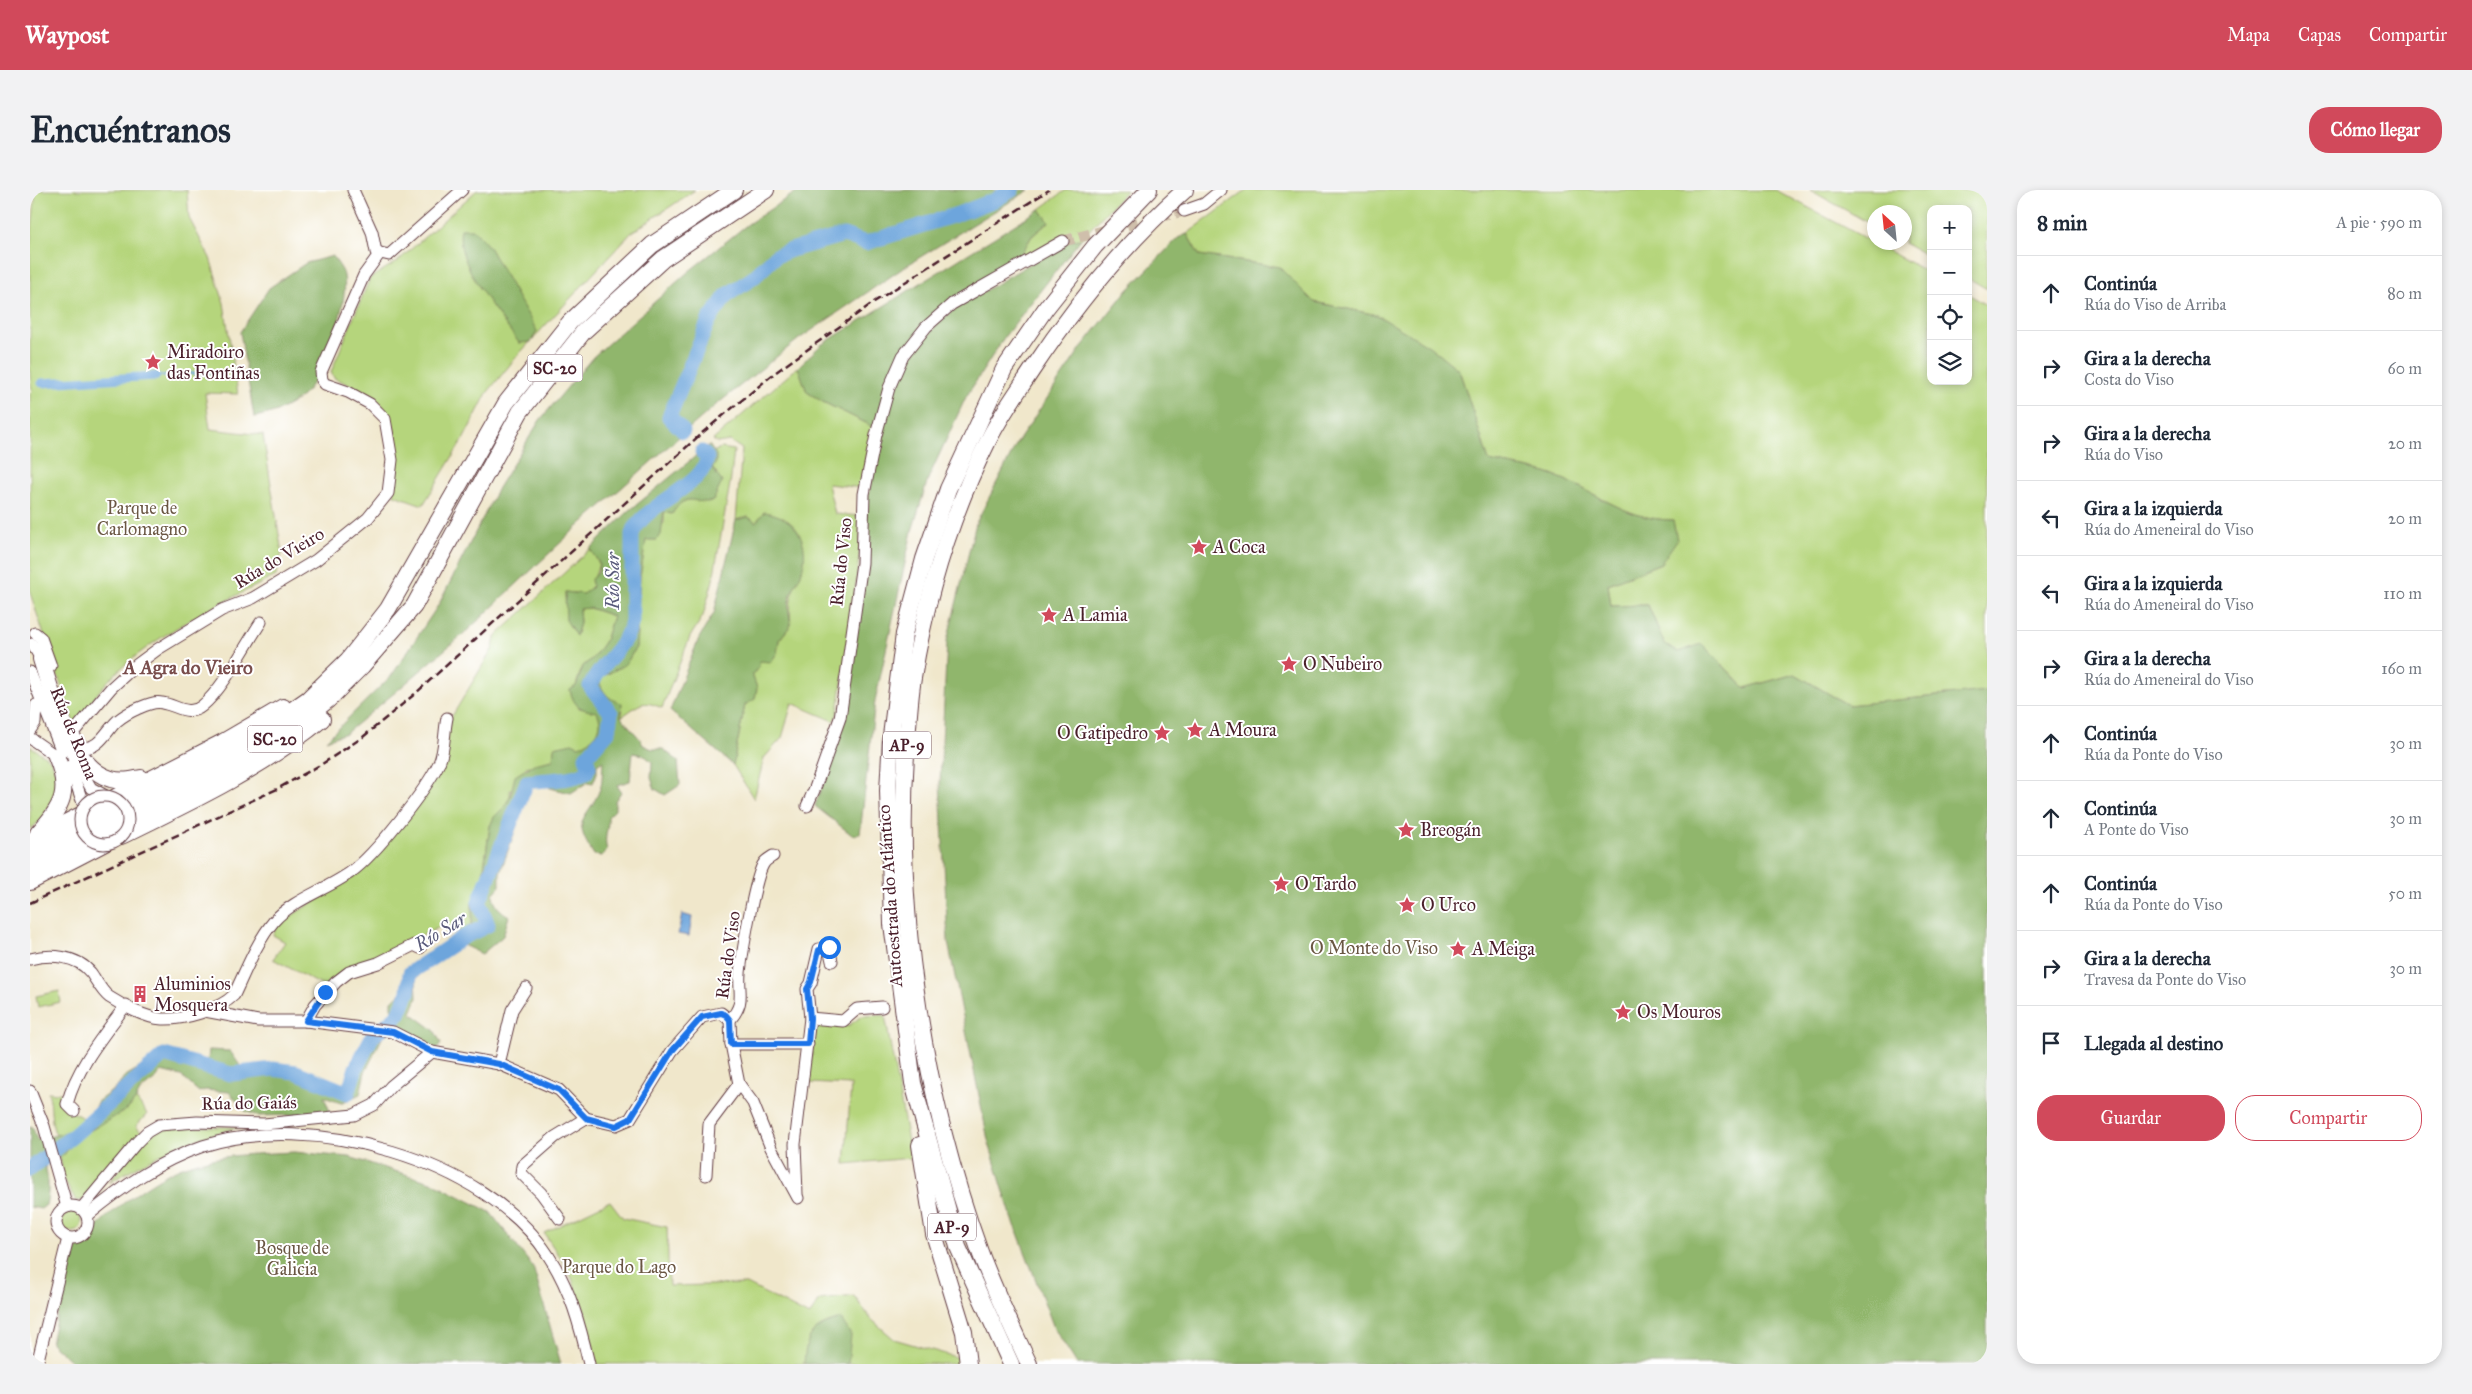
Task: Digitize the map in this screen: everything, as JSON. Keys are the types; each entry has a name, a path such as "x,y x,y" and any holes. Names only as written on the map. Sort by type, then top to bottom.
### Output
{"highway":[{"name":"SC-20","path":"31,845 239,747 308,699 348,660 388,609 506,403 570,322 652,245 734,190"},
{"name":"SC-20","path":"30,869 226,768 295,726 328,700 414,606 520,412 584,331 663,259 766,190"},
{"name":"Autoestrada do Atlántico","path":"1011,1364 958,1247 913,1084 892,924 888,791 891,736 904,634 924,559 948,490 1004,370 1046,308 1095,246 1148,190"},
{"name":"Autoestrada do Atlántico","path":"1029,1364 980,1252 938,1109 918,1008 908,923 904,852 904,789 912,682 921,635 939,565 964,495 989,439 1065,321 1114,261 1162,210 1185,190"},
{"path":"121,836 191,802 290,745 330,713 365,676 397,637 414,606"},
{"path":"43,654 65,725 87,765 100,775 111,780 123,781 156,776"},
{"path":"31,845 156,776 223,742 284,706 348,660"},
{"path":"31,845 60,806 63,771 61,750"},
{"path":"30,882 105,843"},
{"path":"913,1084 922,1161 934,1234 964,1332 968,1364"}],"street":[{"path":"353,190 372,232 376,252 389,255 462,190"},
{"path":"1184,211 1204,204 1221,190"},
{"name":"Rúa do Viso","path":"807,806 835,738 843,706 862,563 864,494 876,435 889,388 903,356 926,327 952,304 1063,241"},
{"name":"Rúa do Vieiro","path":"73,733 111,688 135,666 158,649 222,610 253,598 316,560 368,518 388,493 392,460 385,419 370,404 348,392 325,384 322,380 321,372 364,275 380,254"},
{"path":"73,733 82,747 86,748 101,740 123,717 146,705 162,703 186,711 194,711 201,707 215,692 261,622"},
{"name":"Rúa de Roma","path":"32,637 43,654 73,733"},
{"name":"Rúa de Roma","path":"43,654 41,676 61,750"},
{"name":"Rúa de Roma","path":"30,672 61,750 90,788 106,796"},
{"name":"Rúa de Roma","path":"30,688 36,705 75,777 84,806"},
{"path":"30,730 35,724 36,705"},
{"path":"30,959 58,957 81,964 89,970 108,996 150,1016 163,1019 205,1012 228,1002 234,995 274,921 297,903 351,872 372,854 440,762 446,718"},
{"path":"30,738 61,750"},
{"path":"106,796 120,802 128,815 126,830 121,836 105,843 98,842 86,834 80,820 84,806 94,798 106,796"},
{"name":"Rúa do Viso","path":"773,856 764,862 759,875 743,951 740,977 742,999 737,1011 730,1020 731,1044 739,1084 753,1103 771,1148 798,1198 795,1144 808,1044"},
{"path":"306,1021 330,986 349,972 378,963 414,945 420,948"},
{"path":"731,1044 808,1044 810,1018 807,989 811,982 819,950 829,947 832,961"},
{"path":"499,1064 512,1010 526,988"},
{"path":"74,1111 67,1104 77,1079 98,1043 126,1005"},
{"path":"810,1018 843,1021 857,1009 882,1007"},
{"path":"205,1012 258,1021 306,1021 399,1034 432,1052 499,1064 559,1090 586,1118 616,1126 630,1119 672,1051 702,1017 721,1013 730,1020"},
{"name":"Rúa do Gaiás","path":"84,1212 137,1142 147,1132 159,1126 197,1122 264,1124 354,1115 374,1105 391,1086 432,1052"},
{"path":"706,1174 709,1124 739,1084"},
{"path":"30,1091 44,1126 67,1207"},
{"path":"560,1219 541,1193 521,1173 522,1166 555,1137 586,1118"},
{"path":"67,1207 84,1212 160,1165 203,1146 224,1140 247,1136 298,1135 367,1145 389,1151 438,1169 465,1182 496,1201 524,1225 548,1254 570,1296 589,1364"},
{"path":"67,1207 60,1212 55,1224 61,1235 68,1238 77,1238 84,1233 88,1225 84,1212"},
{"path":"37,1364 68,1238"}],"green space":[{"name":"Parque de Carlomagno","path":"36,190 187,190 189,218 210,258 224,303 238,394 205,393 210,429 263,435 282,553 276,576 206,611 159,639 137,655 100,690 78,726 75,727 30,593 30,393 32,391 30,375 30,249"},
{"path":"477,190 695,190 631,233 518,355 487,393 464,438 423,505 394,495 397,457 396,444 391,419 385,408 367,393 334,378 331,372 370,278 398,261"},
{"path":"799,190 1029,190 909,264 799,339 716,405 670,445 573,531 469,629 398,690 346,733 326,740 392,675 439,604 498,488 540,420 593,357 688,272 748,224"},
{"path":"1066,190 1127,190 1081,239 1070,240 1036,260 1016,262 1032,236 1049,222 1040,209"},
{"path":"1246,190 1776,190 1867,239 1867,250 1887,250 1927,272 1927,385 1972,385 1972,296 1987,305 1987,691 1848,705 1795,674 1745,688 1702,644 1678,653 1664,643 1648,605 1611,606 1608,584 1661,563 1673,520 1655,519 1624,510 1568,481 1552,475 1489,461 1459,370 1377,315 1314,302 1279,267 1199,255 1187,234"},
{"path":"1810,190 1987,190 1987,289 1972,280 1972,205 1927,205 1927,256 1912,247 1912,205 1867,205 1867,222"},
{"path":"1040,209 1049,222 1032,236 1016,262 922,326 873,428 807,392 798,367 821,345"},
{"path":"461,229 473,229 489,247 537,331 531,342 519,343 480,289 464,257 460,242"},
{"name":"O Monte do Viso","path":"1187,234 1199,255 1279,267 1314,302 1377,315 1429,346 1459,370 1489,461 1552,475 1568,481 1624,510 1655,519 1673,520 1677,540 1661,563 1608,584 1611,606 1648,605 1664,643 1678,652 1702,644 1745,688 1795,674 1848,705 1987,691 1987,1364 1077,1364 1054,1328 1010,1212 988,1140 948,942 940,783 947,641 976,523 1017,443 1081,348 1124,294 1178,238"},
{"path":"1081,239 1005,336 966,397 928,479 912,531 875,701 860,834 852,835 815,806 846,715 868,497 881,432 893,391 913,354 937,324 956,308 1070,240"},
{"path":"333,256 343,273 345,288 339,321 319,373 302,396 280,410 254,417 240,332 269,288 306,263"},
{"path":"798,367 807,392 873,428 862,488 828,484 835,514 861,516 859,560 838,712 834,721 792,703 782,738 764,758 754,799 733,765 745,705 757,688 752,675 758,668 759,661 777,653 779,640 791,625 791,598 801,573 756,522 748,517 736,520 742,449 730,441 717,443 713,440"},
{"path":"709,445 716,455 716,463 712,468 722,482 713,501 687,500 682,502 672,514 664,512 661,535 656,540 646,540 640,577 636,647 626,664 602,677 600,684 608,696 622,703 621,717 643,745 652,749 663,749 678,761 680,785 665,795 655,789 651,778 652,762 644,755 633,753 630,781 617,785 621,792 615,801 615,810 608,817 607,850 602,856 594,855 583,833 582,825 583,819 600,789 603,761 597,765 597,773 593,783 588,782 571,793 550,788 544,782 531,786 500,873 500,886 493,894 498,907 509,916 503,936 482,954 461,944 432,964 416,978 417,998 411,1013 434,1030 441,1043 437,1048 432,1049 399,1027 383,1036 365,1072 360,1094 341,1103 324,1097 331,1114 258,1116 245,1111 229,1092 205,1090 199,1092 181,1076 161,1071 157,1078 141,1090 128,1109 77,1138 63,1156 44,1161 48,1183 46,1205 41,1209 30,1207 30,1127 33,1128 37,1140 71,1131 92,1115 97,1102 117,1087 124,1077 164,1053 203,1063 208,1059 209,1050 230,1051 241,1067 272,1066 297,1070 347,1088 358,1056 368,1038 392,1014 392,1001 404,989 406,971 410,965 463,931 472,923 472,903 483,875 490,826 494,817 504,807 510,797 515,776 534,764 553,760 554,747 572,743 579,746 590,740 597,733 600,724 597,712 579,707 570,690 576,686 583,666 593,658 605,641 613,616 590,608 579,609 580,623 576,636 566,620 565,592 583,594 592,587 591,579 598,573 599,563 590,549 629,511"},
{"path":"721,448 734,450 731,478 713,580 703,616 690,637 662,708 644,704 621,717 623,710 604,694 600,684 602,677 626,664 636,647 640,577 646,540 664,523 664,512 672,514 678,504 692,498 697,500 717,473 711,468 716,455 713,452"},
{"path":"764,512 775,514 785,519 799,532 803,541 804,562 801,574 790,598 791,625 779,640 777,653 771,662 760,661 758,668 752,674 757,688 755,699 745,705 733,765 670,711 699,638 714,613 736,520 748,517 756,522"},
{"path":"590,549 599,563 592,587 583,594 565,592 567,615 576,636 580,623 579,609 589,608 613,616 605,641 593,658 583,666 576,686 579,708 597,711 601,721 598,733 590,741 553,760 526,767 510,791 510,797 490,826 483,875 472,903 472,923 463,931 442,926 380,956 350,967 323,986 273,959 285,942 273,935 278,924 355,876 426,792 451,718 493,648 495,637"},
{"path":"30,746 51,760 60,786 42,820 30,829"},
{"path":"59,991 61,1002 38,1007 36,996"},
{"path":"885,1015 911,1158 845,1164 851,1085 808,1083 816,1025 848,1026 862,1016"},
{"path":"48,1092 68,1094 66,1109 87,1120 70,1131 56,1135 52,1124"},
{"path":"136,1099 147,1114 136,1126 142,1133 83,1200 76,1201 64,1179 60,1157 77,1138 128,1109"},
{"path":"161,1127 241,1127 223,1131 172,1149 109,1183 137,1146"},
{"name":"Bosque de Galicia","path":"294,1152 349,1157 434,1183 490,1212 533,1267 561,1364 74,1364 51,1343 68,1267 72,1258 91,1232 122,1204 156,1180 198,1162 253,1154"},
{"name":"Parque do Lago","path":"610,1201 623,1218 667,1227 669,1286 747,1284 809,1316 820,1300 854,1296 871,1319 894,1339 959,1358 959,1364 597,1364 585,1312 569,1271 544,1233"},
{"path":"72,1212 79,1215 82,1222 79,1229 72,1232 65,1229 62,1222 65,1215"},
{"path":"841,1319 851,1335 848,1364 804,1364 807,1345 812,1333 823,1325"}],"water":[{"path":"682,914 692,917 689,936 678,934"}],"waterway":[{"name":"Río Sar","path":"683,431 669,417 709,320 727,295 753,278 776,256 844,235 866,243 955,215 995,200 1012,190"},
{"path":"156,376 217,372"},
{"path":"42,383 156,376"},
{"name":"Río Sar","path":"30,1169 73,1136 164,1055 231,1074 273,1069 296,1072 348,1093 356,1068 372,1037 399,1014 408,992 410,973 462,938 488,925 479,902 527,782 564,779 586,773 589,767 586,757 608,732 611,713 590,686 625,639 632,621 632,534 649,513 697,477 704,467 707,457 702,452"}],"tunnel":[{"path":"1063,241 1184,211"}],"railway":[{"path":"30,903 277,789 322,764 363,737 416,693 702,433 776,372 874,302 1049,190"}],"place":[{"name":"Miradoiro das Fontiñas","path":"153,362"},
{"name":"A Coca","path":"1199,547"},
{"name":"A Lamia","path":"1049,615"},
{"name":"O Nubeiro","path":"1289,664"},
{"name":"A Moura","path":"1195,730"},
{"name":"O Gatipedro","path":"1162,733"},
{"name":"Breogán","path":"1406,830"},
{"name":"O Tardo","path":"1281,884"},
{"name":"O Urco","path":"1407,905"},
{"name":"A Meiga","path":"1458,949"},
{"name":"Aluminios Mosquera","path":"140,994"},
{"name":"Os Mouros","path":"1623,1012"}],"district":[{"name":"A Agra do Vieiro","path":"188,667"}],"route":[{"path":"325,992 315,1004 306,1021 393,1032 432,1052 499,1064 559,1090 579,1113 586,1118 616,1126 630,1119 672,1051 702,1017 721,1013 726,1015 730,1020 731,1044 808,1044 810,1018 807,989 811,982 819,950 829,947"}]}
